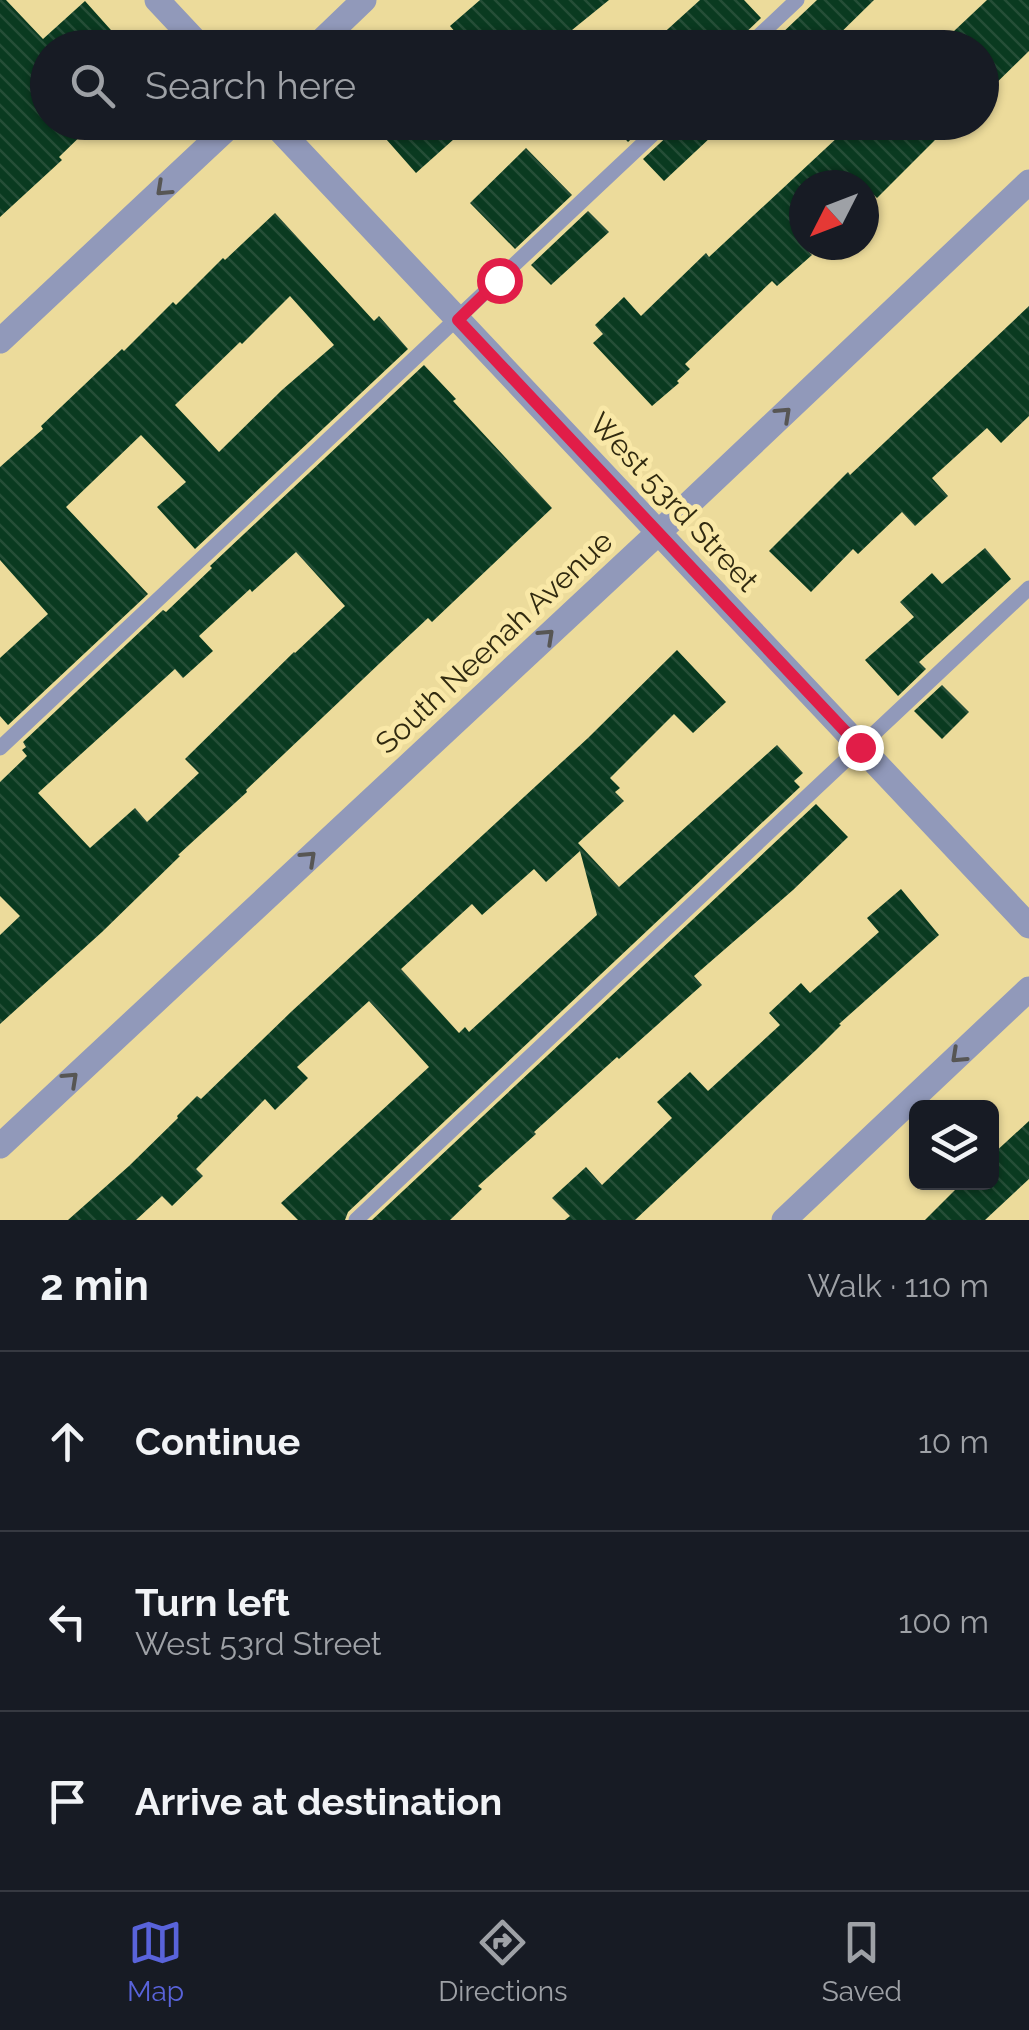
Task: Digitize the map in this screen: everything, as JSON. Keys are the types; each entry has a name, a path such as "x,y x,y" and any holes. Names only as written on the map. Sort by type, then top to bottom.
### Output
{"street":[{"path":"157,0 185,30"},
{"path":"333,30 364,0"},
{"path":"0,342 215,140"},
{"name":"West 53rd Street","path":"289,140 1029,926"},
{"name":"South Neenah Avenue","path":"0,1146 1029,182"},
{"path":"784,1220 1029,989"}],"lane":[{"path":"765,30 796,0"},
{"path":"0,748 647,140"},
{"path":"356,1220 1029,588"}],"building":[{"path":"0,0 6,0 34,30 30,30 30,140 76,140 59,157 62,160 0,217"},
{"path":"480,0 609,0 572,30 453,30 450,26"},
{"path":"700,0 744,0 761,18 748,30 667,30"},
{"path":"817,0 874,0 843,30 785,30"},
{"path":"987,0 1029,0 1029,51 999,80 999,30 955,30"},
{"path":"85,1 111,30 53,30"},
{"path":"387,140 453,140 416,173"},
{"path":"663,140 708,140 664,181 643,159"},
{"path":"835,140 935,140 879,196 879,170 802,170"},
{"path":"526,148 572,195 515,249 470,203"},
{"path":"789,183 789,260 806,260 777,286 772,281 685,364 690,369 679,383 652,406 593,343 603,334 595,325 624,297 641,316 706,253 709,257"},
{"path":"588,211 609,232 551,285 531,265"},
{"path":"275,213 374,321 379,316 408,349 195,549 157,507 186,482 141,435 66,507 148,594 8,725 0,716 0,658 48,614 0,560 0,467 173,302 176,305","holes":["290,296 334,345 219,452 175,405"]},
{"path":"1029,306 1029,416 1001,443 987,428 932,478 948,496 915,526 902,512 858,554 853,549 811,592 769,551 848,472 850,475"},
{"path":"424,365 552,508 432,622 428,618 102,932 0,1024 0,935 20,916 0,896 0,782 27,756 22,750 26,747 23,742 163,610 166,612","holes":["296,552 345,606 185,759 199,773 147,822 135,808 90,848 38,793 175,669 183,678 213,651 199,636"]},
{"path":"985,548 1011,579 919,662 926,669 898,696 865,660 914,617 900,602 932,573 942,584"},
{"path":"677,650 726,702 693,733 674,714 610,778 620,788 615,792 624,801 578,843 619,887 777,745 803,773 794,781 800,787 348,1212 345,1220 298,1220 281,1203 429,1067 369,1001 297,1067 308,1078 275,1110 265,1099 196,1169 203,1176 172,1206 162,1196 136,1220 68,1220 129,1166 197,1096 201,1099","holes":["580,851 597,915 469,1032 465,1027 459,1033 401,969 472,904 482,915 534,869 546,882"]},
{"path":"942,685 969,712 942,739 914,711"},
{"path":"816,804 848,837 694,976 702,985 534,1132 478,1186 482,1189 450,1220 372,1220"},
{"path":"901,889 939,935 839,1024 635,1220 565,1220 570,1216 552,1198 586,1167 602,1185 672,1118 657,1102 690,1072 708,1091 780,1025 769,1013 801,983 810,993 879,932 867,918"},
{"path":"1029,1121 1029,1179 985,1220 925,1220 955,1190 999,1190 999,1149"}],"route":[{"path":"499,280 458,320 860,747"}]}
